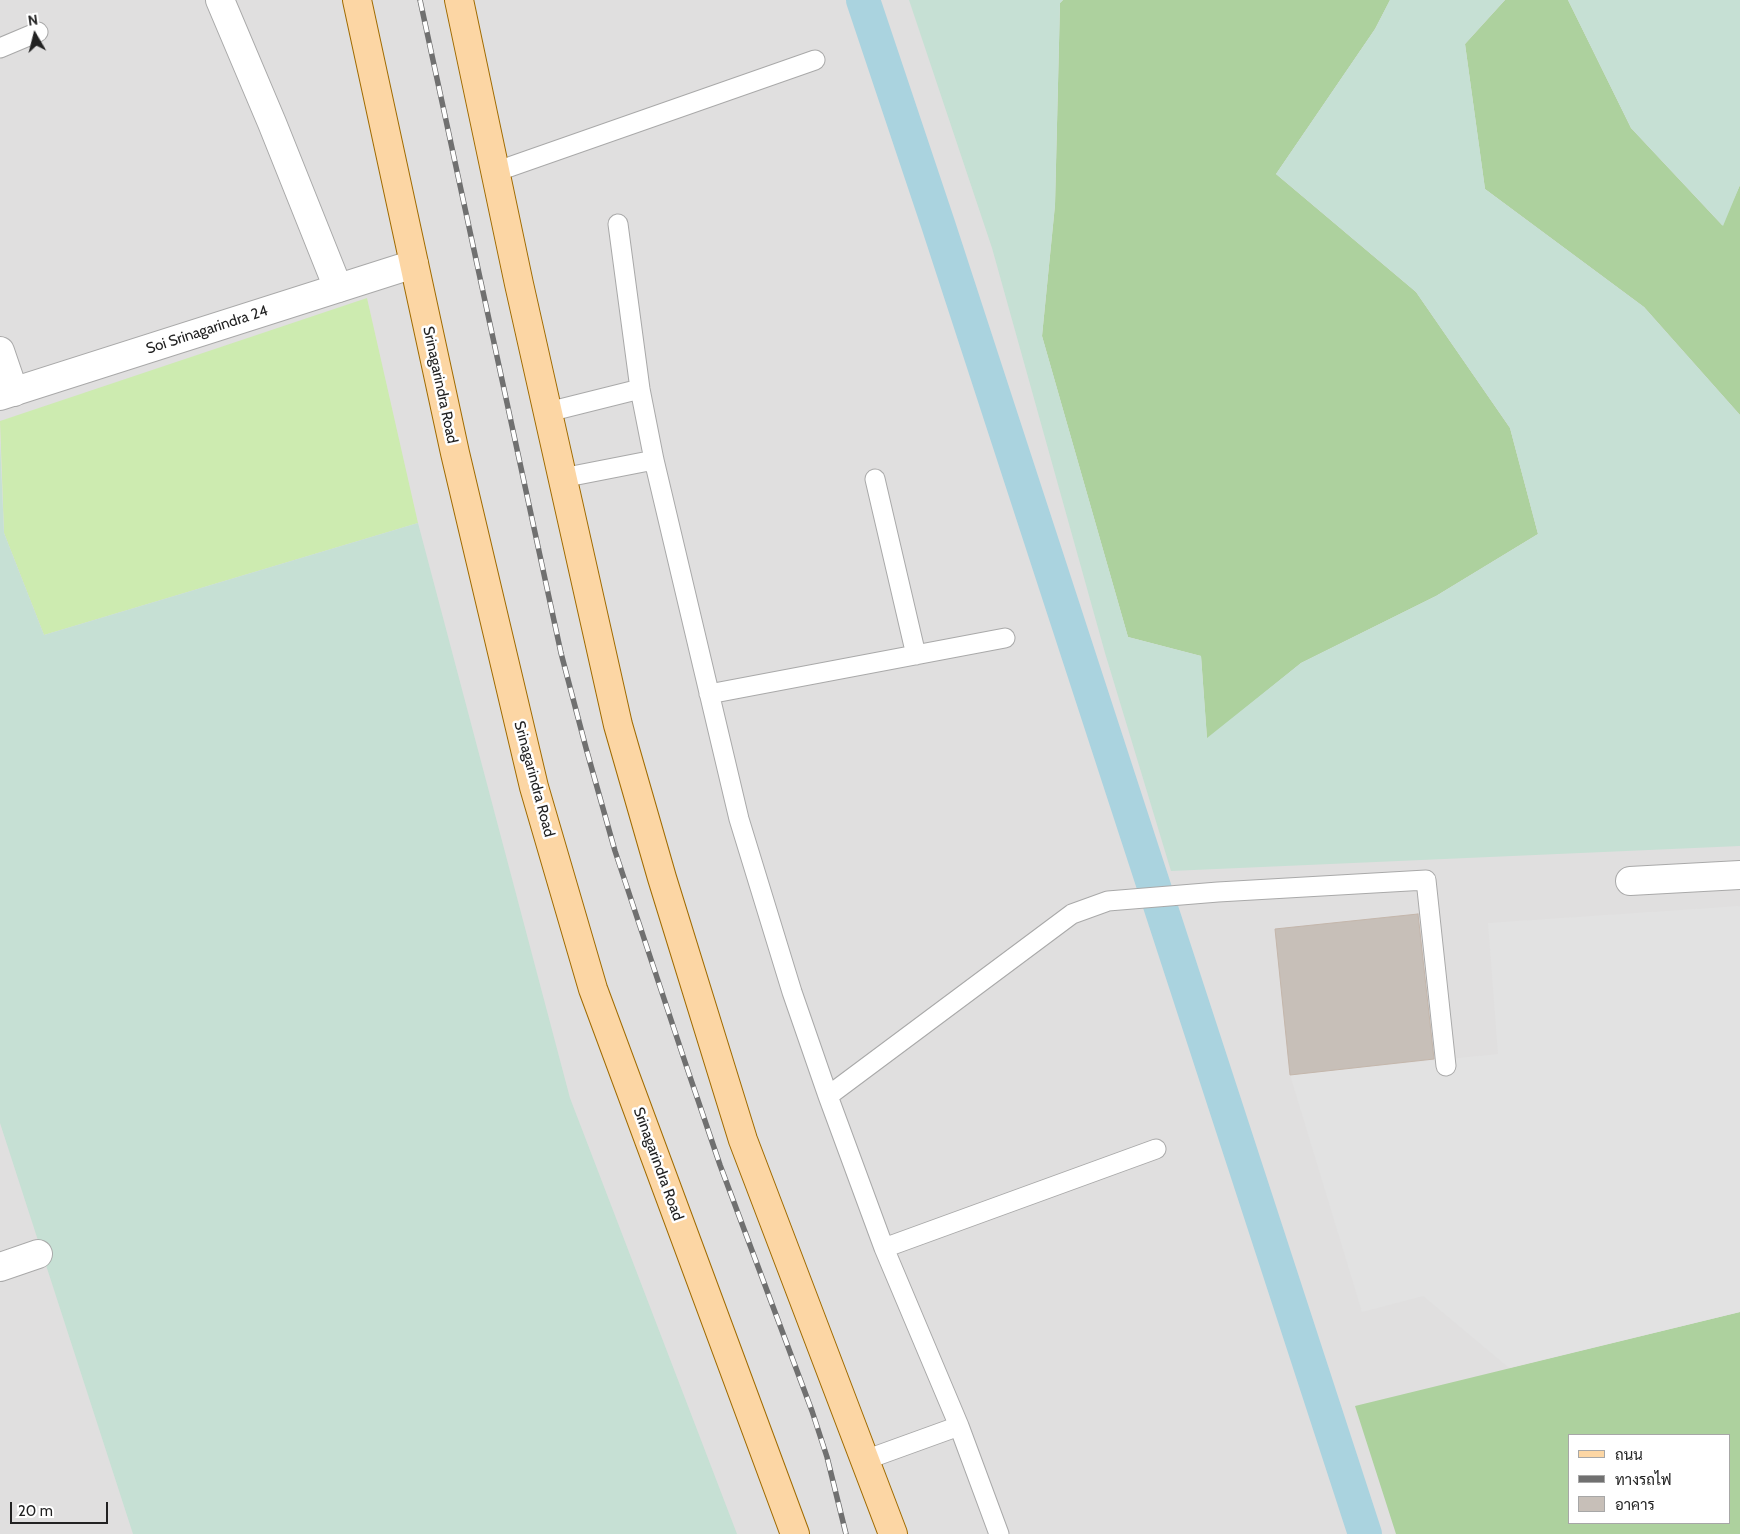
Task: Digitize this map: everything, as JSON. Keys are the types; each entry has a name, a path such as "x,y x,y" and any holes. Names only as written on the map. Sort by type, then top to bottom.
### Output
{"main road":[{"name":"Srinagarindra Road","path":"357,0 455,453 534,787 591,980 795,1534"},
{"path":"458,0 618,725 665,888 743,1140 893,1534"}],"street":[{"path":"220,0 338,288"},
{"name":"Soi Srinagarindra 24","path":"7,394 414,264"},
{"path":"0,350 7,394"},
{"path":"1630,881 1740,875"},
{"path":"0,1267 38,1254"}],"lane":[{"path":"0,48 38,32"},
{"path":"495,172 815,60"},
{"path":"618,224 640,389 654,460 738,818 792,992 828,1096 884,1248 959,1426 999,1534"},
{"path":"548,412 640,389"},
{"path":"562,478 654,460"},
{"path":"875,479 916,655"},
{"path":"709,694 1005,638"},
{"path":"828,1096 1072,914 1108,900 1426,880 1446,1066"},
{"path":"884,1248 1156,1149"},
{"path":"865,1460 959,1426"}],"shaded area":[{"path":"0,0 1740,0 1740,1534 0,1534"},
{"path":"1740,906 1740,1312 1509,1368 1423,1296 1362,1312 1290,1075 1498,1054 1488,923"}],"green space":[{"path":"909,0 1063,0 1060,3 1055,205 1042,336 1128,637 1201,656 1207,738 1301,663 1436,596 1538,534 1510,428 1416,292 1276,174 1375,29 1390,0 1505,0 1465,44 1485,189 1644,307 1740,415 1740,846 1171,871 1105,653 992,248"},
{"path":"1063,0 1390,0 1375,29 1276,174 1416,292 1510,428 1538,534 1436,596 1301,663 1207,739 1201,656 1128,637 1042,336 1055,205 1060,3"},
{"path":"1505,0 1568,0 1631,128 1722,225 1740,185 1740,415 1644,307 1485,189 1465,44"},
{"path":"1568,0 1740,0 1740,185 1723,226 1631,128"},
{"path":"367,298 418,523 44,635 4,533 0,421"},
{"path":"0,440 4,533 44,635 418,523 570,1098 737,1534 133,1534 0,1123"},
{"path":"1740,1312 1740,1534 1396,1534 1355,1406"}],"building":[{"path":"1418,914 1434,1059 1290,1075 1275,929"}],"waterway":[{"path":"863,0 938,224 1365,1534"}],"railway":[{"path":"420,0 561,653 586,748 615,851 720,1165 812,1411 827,1457 846,1534"}]}
